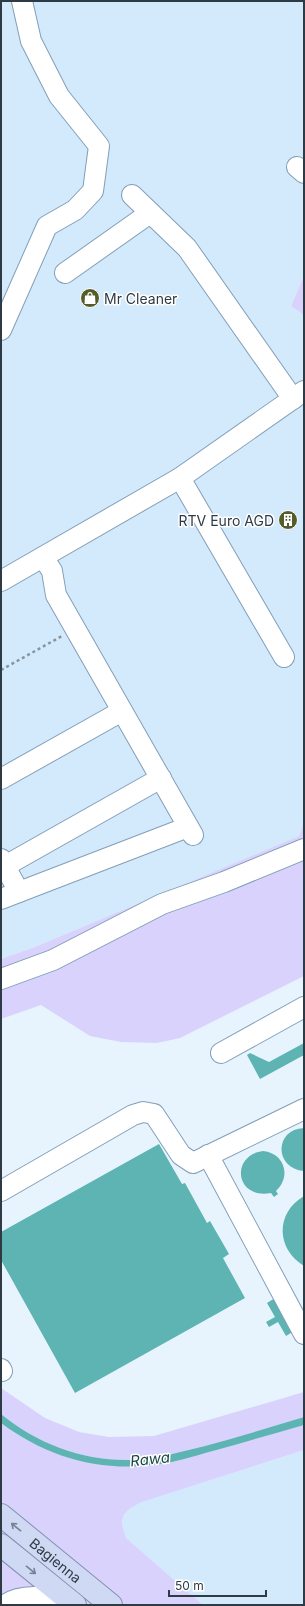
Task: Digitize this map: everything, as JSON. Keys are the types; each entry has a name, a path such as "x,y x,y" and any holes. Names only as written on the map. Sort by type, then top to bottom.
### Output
{"main road":[{"name":"Bagienna","path":"1,1515 111,1605"},
{"name":"Bagienna","path":"1,1545 73,1603"}],"street":[{"path":"1,330 47,226 75,210 93,191 99,146 59,96 31,41 22,1"},
{"path":"1,581 180,478 299,395 187,248 132,196"},
{"path":"65,273 150,213"},
{"path":"180,478 284,657"},
{"path":"43,557 52,571 56,596 191,831 10,895 3,862 160,778"},
{"path":"1,779 122,711"},
{"path":"1,979 53,960 162,904 224,882 304,849"},
{"path":"221,1053 304,1007"},
{"path":"1,1191 133,1115 143,1112 154,1114 181,1155 193,1163 304,1109"},
{"path":"208,1155 304,1334"},
{"path":"5,1605 29,1597 47,1597 73,1603"}],"path":[{"path":"1,670 75,629"}],"shaded area":[{"path":"1,1 304,1 304,276 291,306 304,315 304,823 299,836 35,947 1,959"},
{"path":"304,276 304,315 291,306"},
{"path":"304,823 304,976 180,1038 157,1043 121,1042 90,1036 41,1005 1,1019 1,959 35,947 299,836"},
{"path":"1,1388 45,1418 79,1432 109,1437 154,1436 304,1392 304,1417 217,1443 168,1455 130,1460 113,1460 78,1454 62,1449 15,1425 1,1414"},
{"path":"1,1423 41,1447 83,1461 105,1465 127,1466 173,1461 304,1425 304,1450 142,1502 130,1508 124,1515 122,1524 126,1538 203,1605 124,1605 1,1505"},
{"path":"304,1450 304,1605 203,1605 126,1538 123,1529 123,1517 127,1509 142,1502"},
{"path":"1,1526 99,1605 87,1605 1,1535"},
{"path":"1,1554 39,1586 1,1600"}],"water":[{"path":"304,1043 304,1055 260,1079 247,1055 250,1053 269,1062"},
{"path":"304,1128 304,1171 294,1169 287,1164 283,1157 282,1149 283,1142 287,1135 294,1130"},
{"path":"159,1144 182,1184 185,1183 207,1223 210,1221 229,1254 223,1258 245,1298 75,1393 1,1260 1,1232"},
{"path":"263,1151 276,1156 281,1161 283,1166 284,1179 276,1191 278,1194 274,1197 271,1193 259,1193 250,1190 244,1184 241,1176 245,1160 252,1154"},
{"path":"304,1196 304,1266 295,1259 288,1250 284,1241 283,1231 284,1221 288,1212 295,1203"},
{"path":"275,1298 294,1331 286,1336 278,1322 269,1327 266,1322 275,1317 267,1303"},
{"name":"Rawa","path":"1,1414 30,1434 62,1449 78,1454 113,1460 130,1460 168,1455 217,1443 304,1417 304,1425 176,1461 139,1466 118,1466 76,1460 57,1454 19,1435 1,1423"}],"place":[{"name":"Mr Cleaner","path":"90,298"},
{"name":"RTV Euro AGD","path":"288,520"}]}
